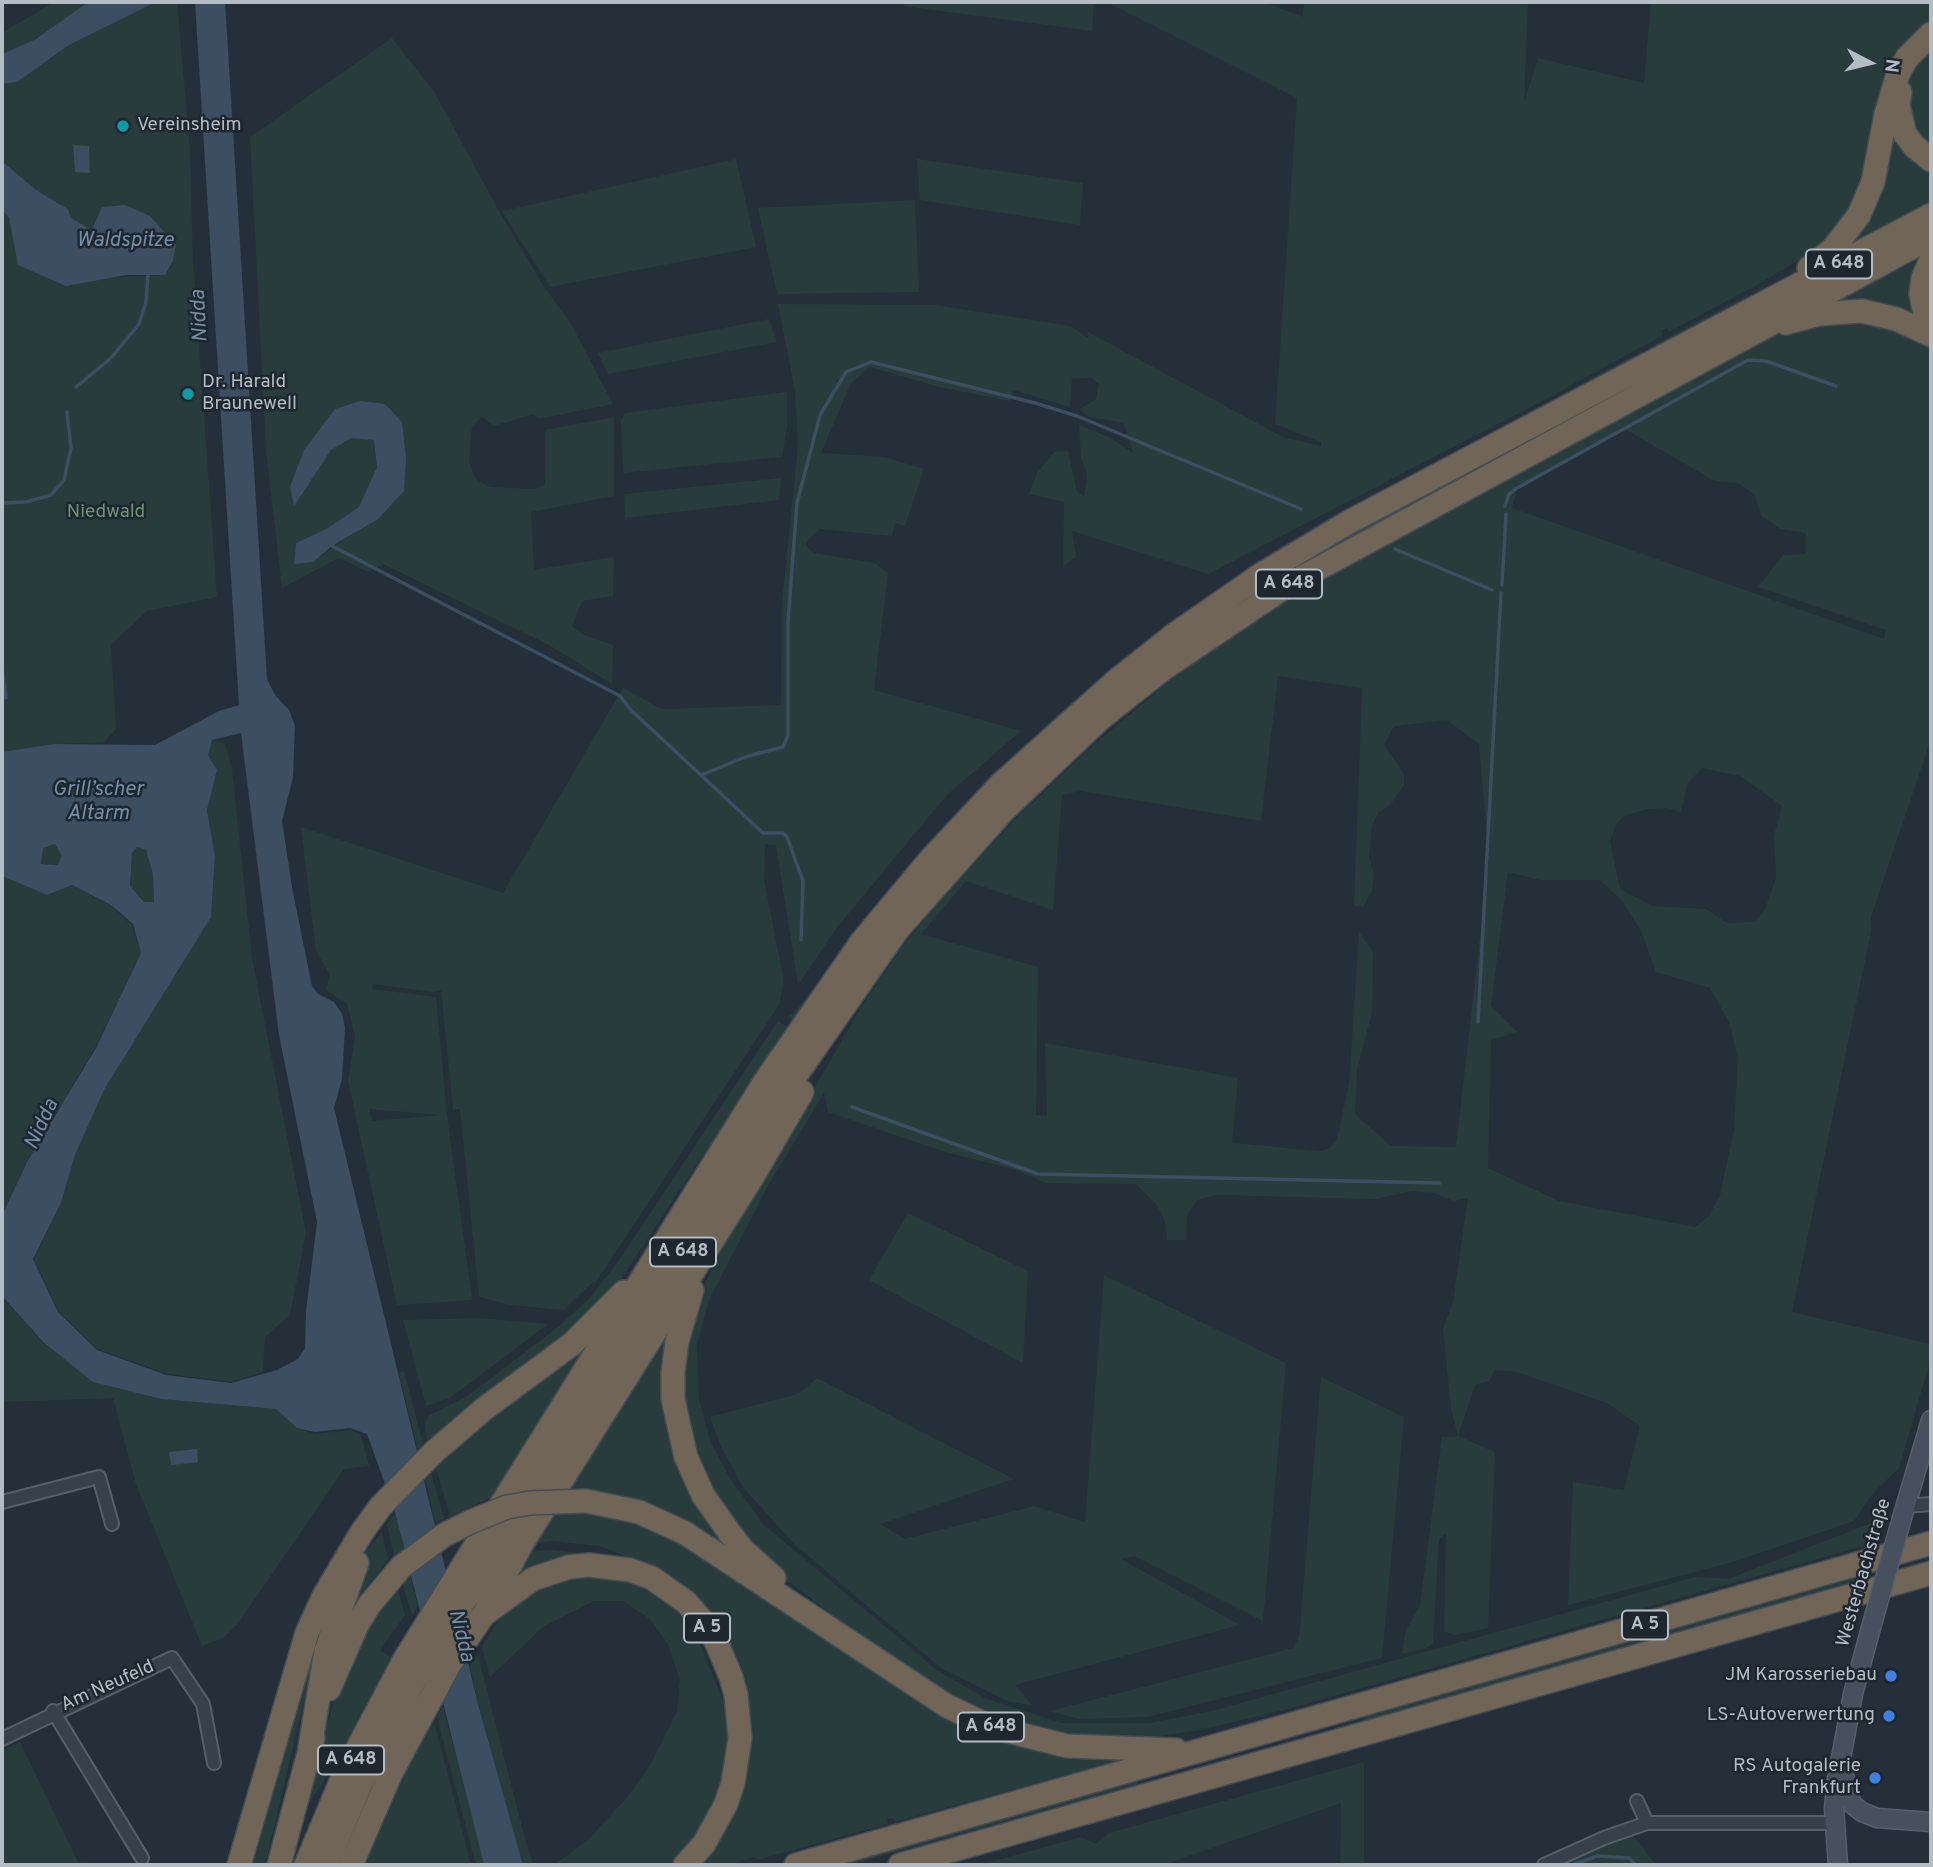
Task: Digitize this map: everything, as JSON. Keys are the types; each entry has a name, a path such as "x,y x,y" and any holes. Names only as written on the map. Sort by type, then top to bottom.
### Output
{"highway":[{"path":"1745,310 1813,265 1833,249 1854,223 1873,182 1895,81 1907,58 1931,34"},
{"path":"1931,42 1908,68 1898,105 1905,134 1914,146 1931,160"},
{"name":"A 648","path":"306,1865 345,1772 410,1669 471,1554 766,1080 863,940 947,841 1001,784 1073,716 1174,635 1283,561 1349,522 1745,310 1779,296 1931,215"},
{"name":"A 648","path":"326,1865 410,1669 476,1581 792,1081 898,929 1003,811 1101,718 1163,669 1288,585 1358,544 1931,237"},
{"path":"1931,260 1923,278 1921,294 1925,314 1931,325"},
{"path":"1749,334 1819,314 1862,311 1888,316 1931,335"},
{"name":"A 648","path":"351,1865 423,1711 484,1615 521,1545 753,1176 898,929"},
{"name":"A 648","path":"753,1176 685,1309 677,1342 673,1399 686,1457 703,1495 743,1549 813,1618 947,1706 992,1727 1067,1746 1197,1749"},
{"path":"239,1865 307,1633 324,1596 365,1536 404,1482 434,1452 484,1409 572,1344 651,1265"},
{"path":"279,1865 330,1685 357,1625 370,1604 401,1567 444,1535 470,1522 508,1507 530,1503 586,1501 639,1512 685,1533 813,1618"},
{"path":"309,1753 326,1651 365,1536"},
{"name":"A 5","path":"796,1865 1152,1765 1197,1749 1931,1543"},
{"name":"A 5","path":"484,1615 533,1579 569,1567 589,1565 630,1570 652,1578 686,1602 701,1619 715,1639 731,1678 736,1695 740,1738 733,1783 726,1804 704,1844 685,1865"},
{"name":"A 5","path":"900,1865 1931,1573"}],"main road":[{"name":"Westerbachstraße","path":"1838,1865 1835,1793 1853,1694 1931,1420"},
{"path":"1842,1757 1847,1792 1853,1805 1877,1818"},
{"path":"1835,1823 1877,1818 1931,1822"}],"street":[{"path":"2,1502 99,1477 112,1524"},
{"path":"1904,1512 1931,1504"},
{"name":"Am Neufeld","path":"2,1739 53,1712 172,1658 203,1704 214,1763"},
{"name":"Am Neufeld","path":"53,1712 142,1858"},
{"path":"1637,1801 1647,1823"},
{"path":"1544,1865 1604,1838 1647,1823 1835,1823"}],"green space":[{"path":"54,2 88,2 36,39 2,54 2,33"},
{"name":"Niedwald","path":"156,2 177,2 190,150 193,261 217,597 147,611 111,645 116,729 104,742 54,744 2,752 2,209 9,218 18,265 103,278 165,275 173,261 176,245 92,231 71,218 68,209 36,190 2,161 2,84 17,82 69,45"},
{"path":"903,2 1094,2 1092,31 904,6"},
{"path":"1106,2 1264,2 1303,17 1304,2 1528,2 1524,103 1538,58 1644,83 1651,2 1931,2 1931,29 1906,52 1889,85 1869,178 1860,203 1846,226 1820,252 1837,232 1822,246 1762,282 1669,332 1667,328 1661,331 1663,335 1548,398 1208,574 1072,531 1076,557 1063,567 1064,502 1029,494 1037,473 1054,452 1068,451 1077,491 1084,497 1087,475 1081,458 1079,425 1111,438 1133,453 1124,423 1089,417 1080,409 1096,399 1099,384 1092,378 1072,379 1070,407 1013,390 1010,401 939,387 870,367 851,383 821,453 884,457 924,469 905,526 895,523 892,536 820,529 806,542 806,546 814,553 875,563 888,573 874,690 1021,731 947,795 838,926 798,985 776,845 765,844 764,880 784,981 779,1005 595,1283 563,1310 510,1305 479,1297 460,1109 453,1109 441,990 433,992 373,984 372,989 436,997 447,1115 472,1300 397,1305 348,1081 355,1036 347,1004 326,990 330,975 316,951 301,827 503,893 623,688 662,709 781,705 782,603 798,445 795,391 778,304 935,305 1071,326 1088,338 1088,332 1283,437 1321,446 1321,442 1275,424 1297,98","holes":["369,1109 441,1115 372,1121"]},
{"path":"392,38 435,93 500,213 544,287 570,322 613,404 538,419 534,414 494,426 482,417 472,426 469,462 476,479 490,487 533,489 545,485 545,430 614,417 614,496 531,512 534,570 614,557 613,596 582,601 572,626 584,635 613,645 612,684 549,645 383,564 368,572 339,558 282,588 266,450 250,137","holes":["360,401 404,491 351,535 313,561 296,543 328,528 360,507 377,466 375,440 351,437 331,450 294,505"]},
{"path":"1931,48 1931,154 1911,132 1906,82 1912,69"},
{"path":"1892,115 1931,165 1931,201 1839,254"},
{"path":"736,159 756,247 550,287 502,211"},
{"path":"917,159 1083,183 1080,225 920,200"},
{"path":"915,200 919,292 777,294 758,208"},
{"path":"1820,252 1811,261 1651,350 1650,347 1792,271"},
{"path":"1930,254 1926,327 1829,305"},
{"path":"1861,317 1931,345 1931,739 1871,917 1871,932 1792,1312 1931,1344 1931,1358 1899,1468 1873,1493 1854,1521 1733,1562 1568,1605 1573,1482 1624,1490 1640,1426 1607,1403 1517,1372 1495,1370 1489,1381 1475,1385 1458,1436 1451,1409 1443,1328 1453,1303 1468,1198 1453,1201 1435,1193 1412,1191 1375,1199 1215,1195 1198,1200 1187,1214 1186,1240 1167,1240 1165,1221 1157,1205 1136,1184 1046,1183 1014,1169 945,1152 828,1112 824,1093 768,1186 709,1300 697,1345 699,1399 710,1441 731,1480 763,1524 938,1671 987,1699 1061,1723 1149,1723 1212,1711 1695,1577 1728,1579 1884,1518 1877,1542 1284,1710 1200,1730 1130,1741 1081,1740 982,1715 897,1664 786,1580 754,1550 723,1510 695,1457 683,1402 683,1365 698,1296 744,1209 865,1001 908,939 945,895 1014,820 1091,747 1197,658 1281,601 1761,342 1809,321","holes":["1623,428 1715,481 1738,483 1754,494 1762,516 1780,529 1806,533 1806,554 1783,555 1758,587 1886,630 1884,639 1512,508 1517,488","1278,676 1362,688 1354,906 1363,907 1372,891 1374,874 1369,857 1372,826 1378,813 1390,805 1404,785 1404,774 1384,745 1394,726 1447,720 1479,744 1489,860 1456,1147 1391,1146 1355,1114 1357,1069 1372,1013 1373,952 1359,932 1349,1084 1337,1139 1330,1148 1320,1151 1232,1143 1238,1078 1045,1043 1047,1116 1036,1115 1038,967 921,934 966,881 1053,910 1062,795 1081,791 1261,821","1702,768 1740,776 1782,806 1774,836 1776,879 1765,909 1755,922 1727,923 1706,909 1653,906 1620,889 1610,841 1616,824 1624,816 1647,809 1667,808 1681,812 1687,784","1508,872 1541,880 1600,880 1622,901 1641,931 1656,972 1710,988 1729,1022 1738,1057 1734,1130 1720,1195 1709,1216 1695,1227 1559,1201 1488,1168 1491,1040 1517,1032 1491,1006"]},
{"path":"769,319 777,342 608,374 598,353"},
{"path":"1642,351 1643,354 1547,405 1146,645 1144,643 1243,571 1323,523"},
{"path":"787,392 787,426 782,457 623,473 621,420 625,413"},
{"path":"1519,443 1520,446 1300,567 1200,633 1277,577 1350,534"},
{"path":"781,478 779,500 625,518 624,494"},
{"path":"1138,648 1138,651 1082,697 996,775 837,959 793,1020 788,1016 796,1011 872,910 951,819 1056,716"},
{"path":"211,740 225,743 232,769 252,958 306,1233 290,1315 265,1337 263,1372 231,1382 167,1374 97,1349 59,1312 34,1259 61,1204 75,1155 104,1090 211,917 215,856 207,810 217,770 208,755"},
{"path":"55,843 62,856 57,865 41,864 43,848"},
{"path":"137,847 146,850 153,874 154,902 144,902 130,886 132,853"},
{"path":"2,876 47,895 71,885 111,906 132,925 141,953 95,1048 27,1161 2,1214"},
{"path":"778,1021 788,1027 619,1282 562,1344 439,1436 437,1433 427,1440 425,1427 428,1416 469,1395 558,1327 589,1299 620,1259"},
{"path":"908,1213 1028,1271 1023,1363 869,1280"},
{"path":"1104,1275 1286,1363 1263,1621 1134,1556 1121,1559 1240,1625 1015,1685 1032,1705 1009,1702 941,1668 794,1544 743,1487 721,1447 710,1417 798,1394 817,1378 1014,1479 880,1524 905,1539 1034,1506 1085,1522"},
{"path":"2,1297 44,1344 94,1382 161,1399 276,1409 297,1428 315,1434 351,1430 361,1435 369,1466 344,1469 239,1622 223,1638 202,1646 136,1484 113,1398 2,1402"},
{"path":"678,1315 674,1432 751,1565 597,1492 569,1488"},
{"path":"606,1317 493,1497 450,1516 435,1464"},
{"path":"479,1318 548,1324 450,1398 426,1406 403,1320"},
{"path":"404,1371 423,1444 418,1450 399,1373"},
{"path":"1321,1377 1404,1417 1382,1658 1147,1717 1079,1719 1050,1711 1293,1648 1299,1637"},
{"path":"1458,1436 1495,1452 1488,1628 1455,1635 1444,1631 1446,1534 1439,1539 1433,1643 1427,1648 1402,1654 1406,1630 1420,1606 1442,1437"},
{"path":"430,1469 444,1518 435,1523 425,1477"},
{"path":"555,1511 595,1513 657,1527 857,1657 855,1660 858,1662 861,1659 912,1694 1123,1759 895,1822 893,1818 887,1819 888,1824 760,1859 754,1857 727,1865 693,1865 715,1838 740,1690 667,1582 630,1558 600,1546 552,1541 535,1543"},
{"path":"395,1512 404,1550 394,1557 387,1524"},
{"path":"382,1532 388,1560 368,1586 323,1675 356,1571 364,1554"},
{"path":"549,1550 601,1555 506,1592 529,1552"},
{"path":"586,1573 609,1574 642,1585 669,1602 696,1635 728,1713 734,1735 726,1786 689,1848 670,1865 554,1865 589,1839 629,1795 649,1767 677,1712 680,1680 668,1644 650,1619 623,1601 594,1601 543,1627 490,1677 482,1647 500,1618 527,1593 551,1582"},
{"path":"410,1574 418,1606 412,1616 402,1582"},
{"path":"1869,1574 1867,1580 1363,1721 1362,1716"},
{"path":"397,1587 405,1615 380,1650 392,1658 330,1772 301,1815 336,1694 376,1608"},
{"path":"330,1593 265,1865 243,1865"},
{"path":"478,1655 533,1865 523,1865 478,1703 470,1666"},
{"path":"443,1706 484,1865 476,1865 437,1717"},
{"path":"435,1725 471,1865 360,1865 365,1851 370,1853 372,1846 368,1844 382,1810 428,1728"},
{"path":"20,1742 78,1862 97,1865 2,1865 2,1751"},
{"path":"1364,1762 1364,1865 1340,1865 1341,1803 1163,1865 980,1865 1081,1837 1096,1844 1109,1833"},
{"path":"1137,1780 1138,1784 850,1865 832,1865"},
{"path":"1630,1831 1656,1865 1609,1865 1599,1862 1592,1865 1539,1865"}],"water":[{"path":"88,2 156,2 69,45 17,82 2,84 2,54 36,39"},
{"path":"195,2 225,2 267,679 275,695 289,710 295,726 293,777 282,821 292,887 312,986 318,994 334,1002 342,1014 345,1027 342,1079 334,1108 478,1704 523,1865 484,1865 395,1512 367,1434 350,1428 315,1432 297,1428 276,1409 161,1399 93,1382 44,1343 2,1296 2,1215 28,1160 96,1048 141,953 133,924 111,905 72,885 47,895 2,876 2,752 54,744 155,745 219,711 239,705","holes":["241,733 279,1035 317,1222 306,1311 305,1348 298,1359 277,1370 231,1383 166,1375 97,1350 58,1312 33,1259 61,1203 75,1155 104,1090 211,917 215,856 207,810 217,770 208,755 212,740","55,844 62,856 57,865 41,864 43,848","137,847 146,850 153,874 154,902 144,902 130,886 132,853"]},
{"path":"73,145 89,146 90,173 75,172"},
{"name":"Waldspitze","path":"2,161 36,190 68,209 71,218 92,230 102,207 125,205 150,216 176,245 173,261 165,275 126,275 66,286 18,265 9,218 2,209"},
{"path":"360,401 385,404 402,422 406,458 404,491 378,519 332,546 313,562 294,564 296,543 328,528 359,507 377,467 374,440 351,438 331,450 294,506 290,487 304,450 335,409"},
{"path":"197,1449 198,1462 171,1465 169,1452"}],"waterway":[{"path":"76,387 111,358 139,324 146,302 148,275"},
{"path":"1505,506 1509,494 1517,488 1748,360 1766,361 1836,386"},
{"path":"701,775 748,756 783,747 788,735 788,622 797,503 820,415 846,372 871,362 1035,403 1077,416 1301,509"},
{"path":"2,503 26,502 51,495 64,480 71,448 67,412"},
{"path":"1502,585 1506,514"},
{"path":"332,546 620,696 631,710 763,833 783,833 787,837 803,881 801,940"},
{"path":"1395,549 1492,590"},
{"path":"1478,1022 1501,593"},
{"path":"2,668 6,698"},
{"path":"852,1107 1038,1174 1440,1183"},
{"path":"1572,1865 1597,1856 1629,1858 1636,1865"}],"place":[{"name":"Vereinsheim","path":"123,126"},
{"name":"Dr. Harald Braunewell","path":"188,394"},
{"name":"JM Karosseriebau","path":"1891,1676"},
{"name":"LS-Autoverwertung","path":"1889,1716"},
{"name":"RS Autogalerie Frankfurt","path":"1875,1778"}],"water label":[{"name":"Nidda","path":"201,316"},
{"name":"Grill’scher Altarm","path":"98,803"},
{"name":"Nidda","path":"43,1125"},
{"name":"Nidda","path":"460,1636"}]}
